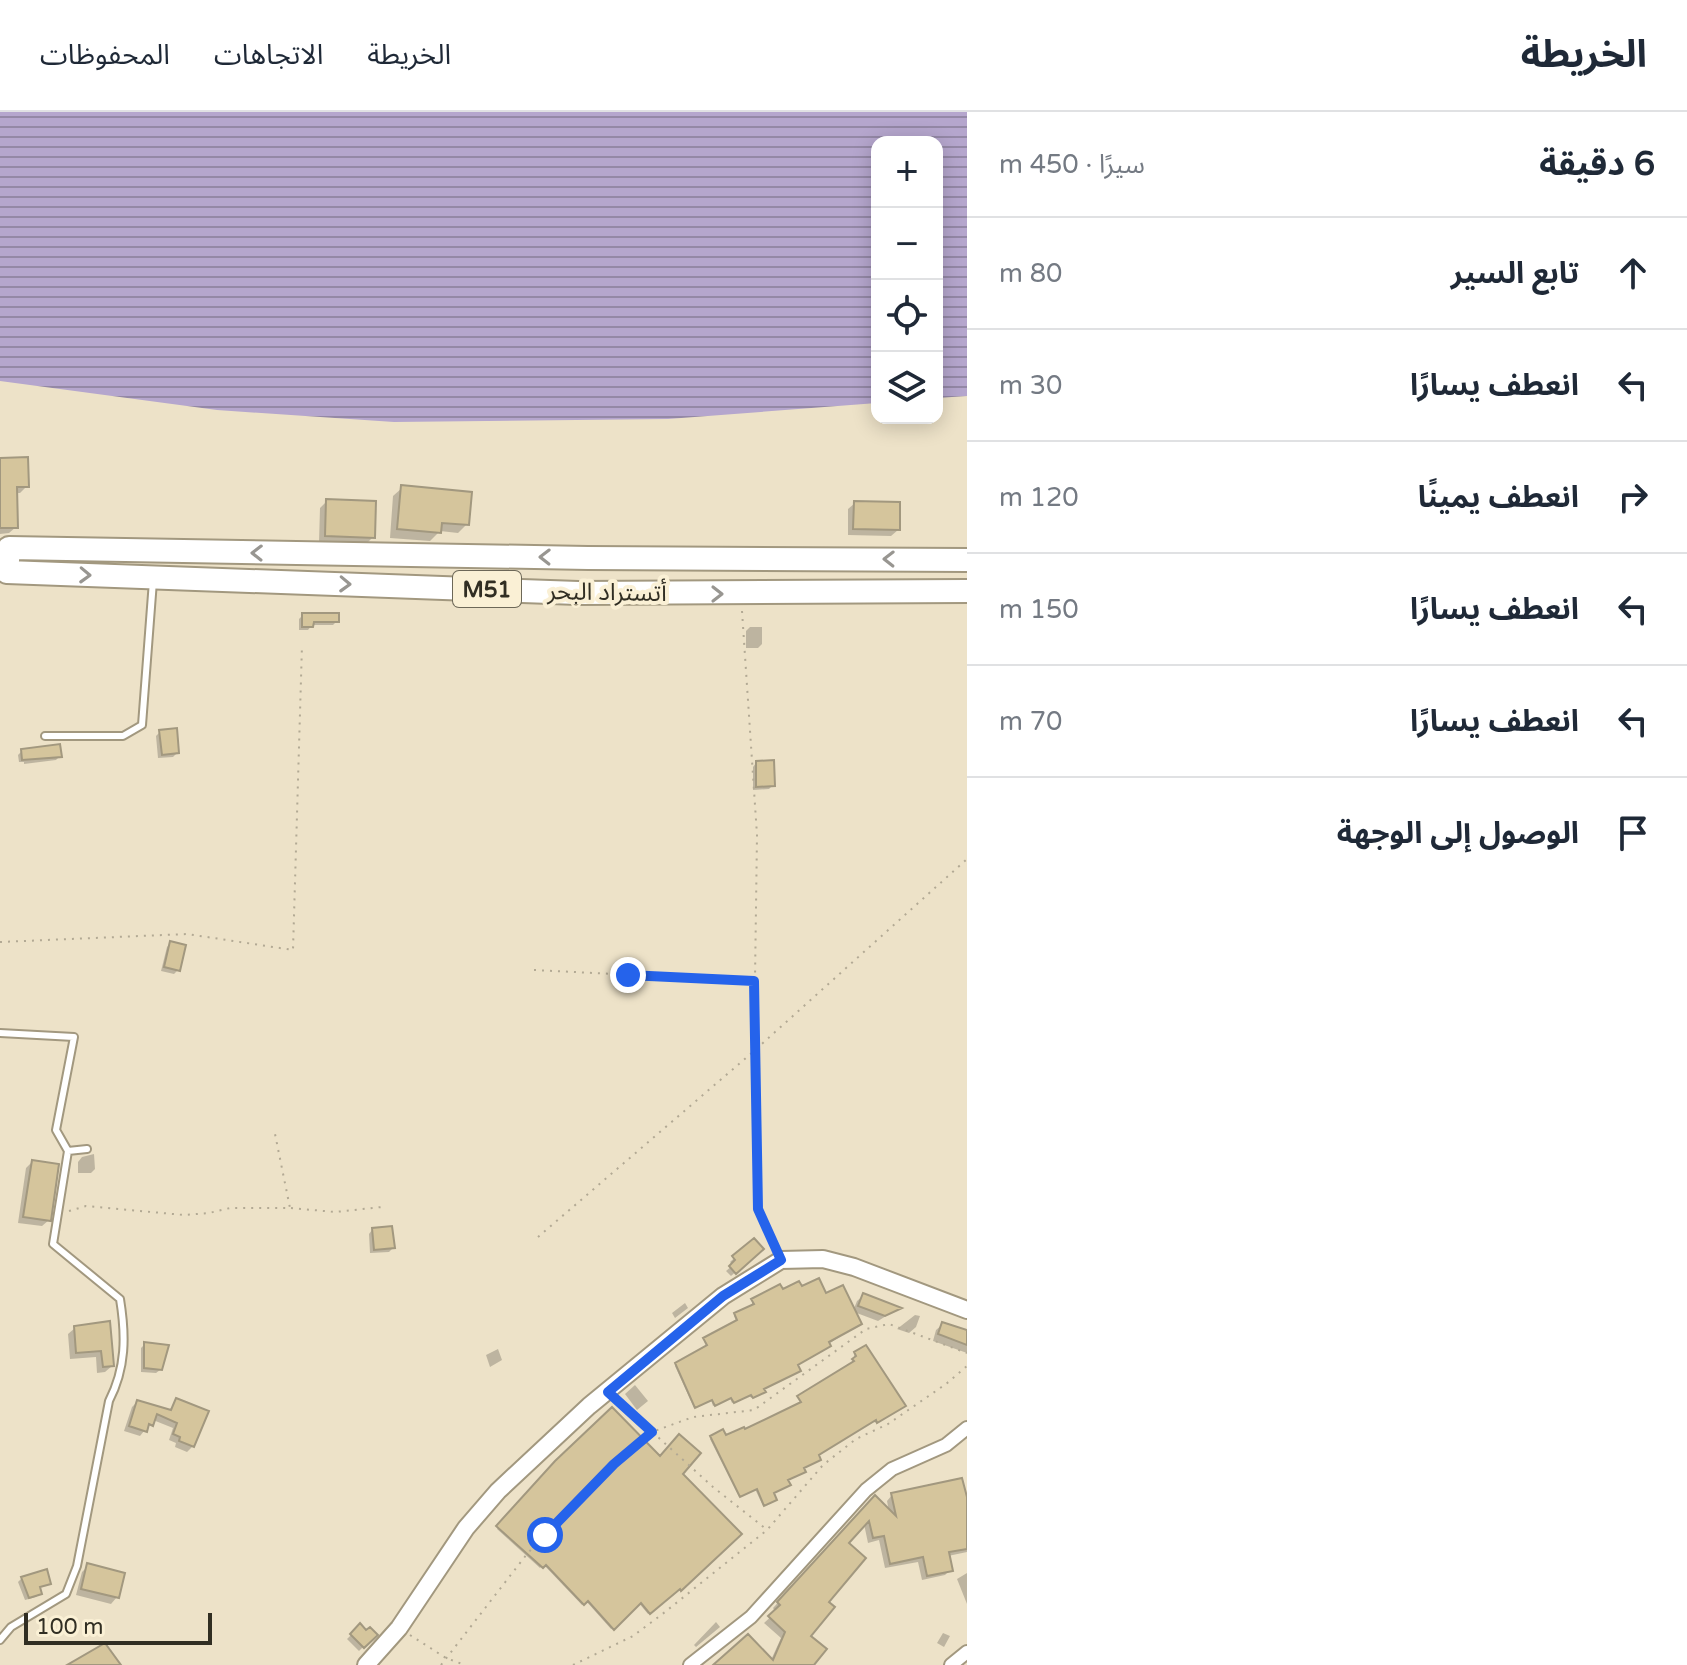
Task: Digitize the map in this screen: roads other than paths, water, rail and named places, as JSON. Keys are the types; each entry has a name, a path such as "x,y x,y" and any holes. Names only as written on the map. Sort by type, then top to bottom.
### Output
{"highway":[{"name":"أتستراد البحر","path":"967,560 582,558 9,548 7,572 578,593 967,591"},
{"path":"578,593 584,578 582,558"},
{"path":"610,593 607,571 614,558"}],"main road":[{"path":"366,1665 399,1628 466,1528 498,1491 589,1406 723,1296 781,1260 823,1259 854,1267 967,1310"}],"street":[{"path":"690,1665 751,1617 866,1490 892,1469 946,1445 967,1428"},
{"path":"951,1665 967,1652"}],"lane":[{"path":"45,736 123,736 142,725 154,578"},
{"path":"0,1033 74,1037 56,1130 68,1151 53,1244 120,1299 126,1349 109,1401 77,1566 69,1589 66,1594 11,1627 0,1640"},
{"path":"68,1151 87,1149"}]}
